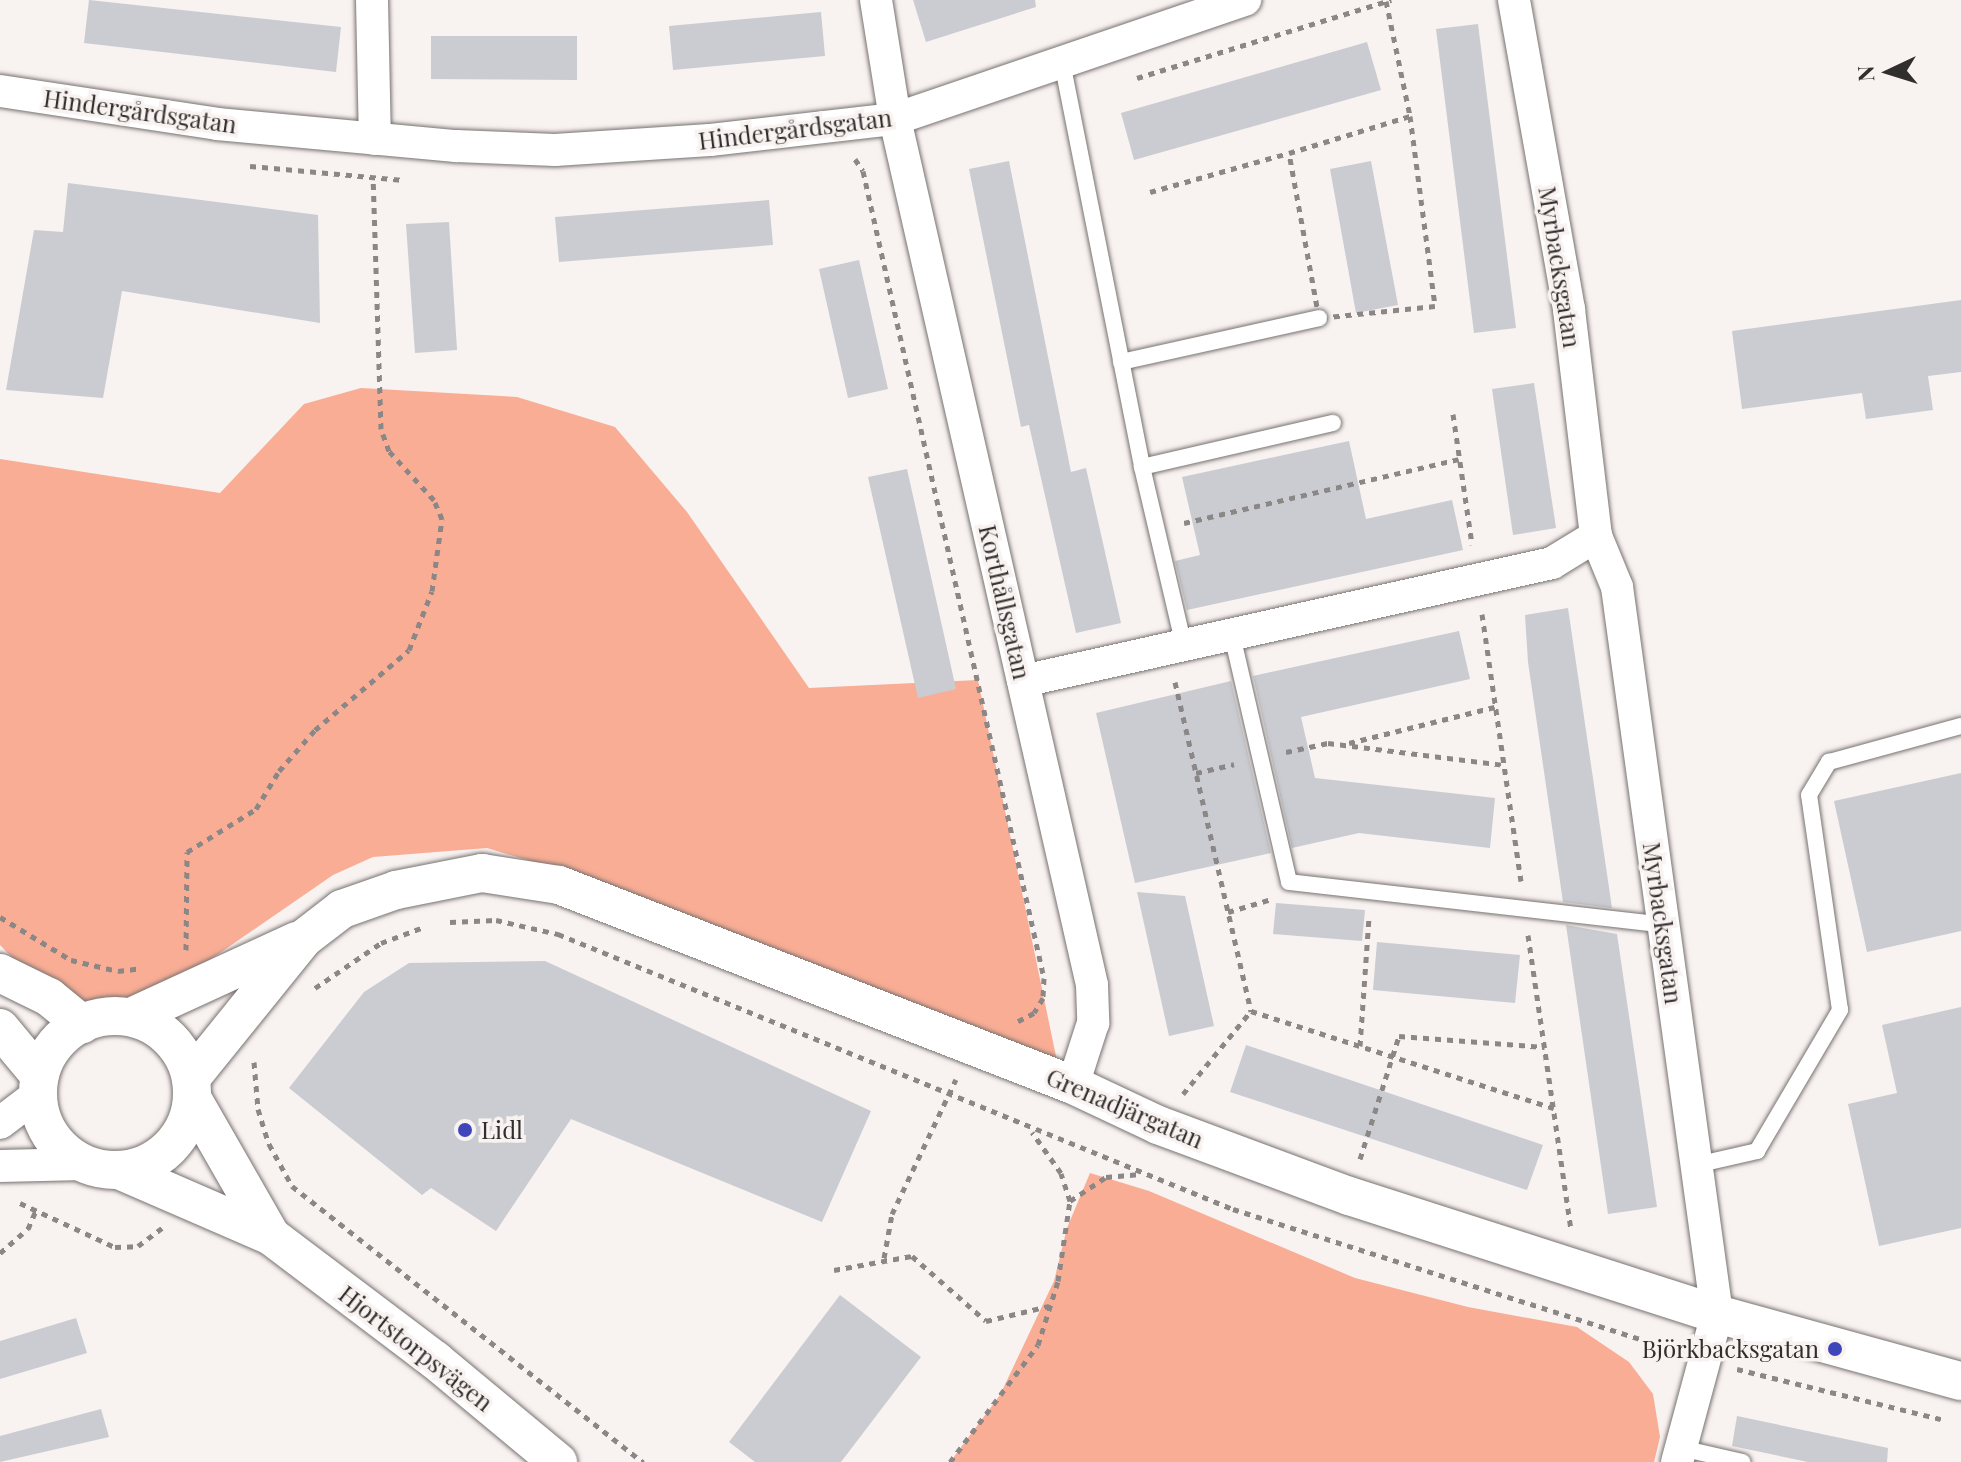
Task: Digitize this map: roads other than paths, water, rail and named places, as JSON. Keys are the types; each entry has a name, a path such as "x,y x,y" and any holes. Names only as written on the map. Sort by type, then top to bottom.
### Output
{"street":[{"path":"372,0 375,139"},
{"name":"Korthållsgatan","path":"876,0 895,119 1092,985 1093,1023 1073,1085"},
{"name":"Hindergårdsgatan","path":"0,91 217,124 375,139 555,150 710,140 895,119 1245,0"},
{"name":"Myrbacksgatan","path":"1514,0 1569,309 1596,536 1617,587 1717,1314"},
{"path":"1023,681 1552,563 1596,536"},
{"name":"Grenadjärgatan","path":"131,1017 303,939 342,909 396,890 482,873 559,885 1073,1085 1158,1125 1349,1196 1717,1314 1961,1381"},
{"name":"Grenadjärgatan","path":"192,1088 303,939"},
{"path":"0,973 49,997 82,1024"},
{"path":"0,1123 39,1085 55,1045 82,1024 131,1017"},
{"name":"Hjortstorpsvägen","path":"131,1017 174,1042 192,1088 271,1236"},
{"name":"Hjortstorpsvägen","path":"0,1028 39,1085 40,1111 56,1143 102,1167 271,1236 435,1360 558,1462"},
{"path":"0,1166 102,1167 167,1151 188,1117 192,1088"},
{"path":"1679,1455 1717,1314"}],"lane":[{"path":"1062,62 1157,529 1176,648"},
{"path":"1121,362 1319,318"},
{"path":"1142,467 1333,423"},
{"path":"1232,635 1289,882 1664,925"},
{"path":"1696,1165 1757,1151 1840,1010 1809,795 1829,762 1961,726"},
{"path":"1679,1455 1742,1462"}],"place":[{"name":"Lidl","path":"465,1130"},
{"name":"Björkbacksgatan","path":"1835,1349"}]}
